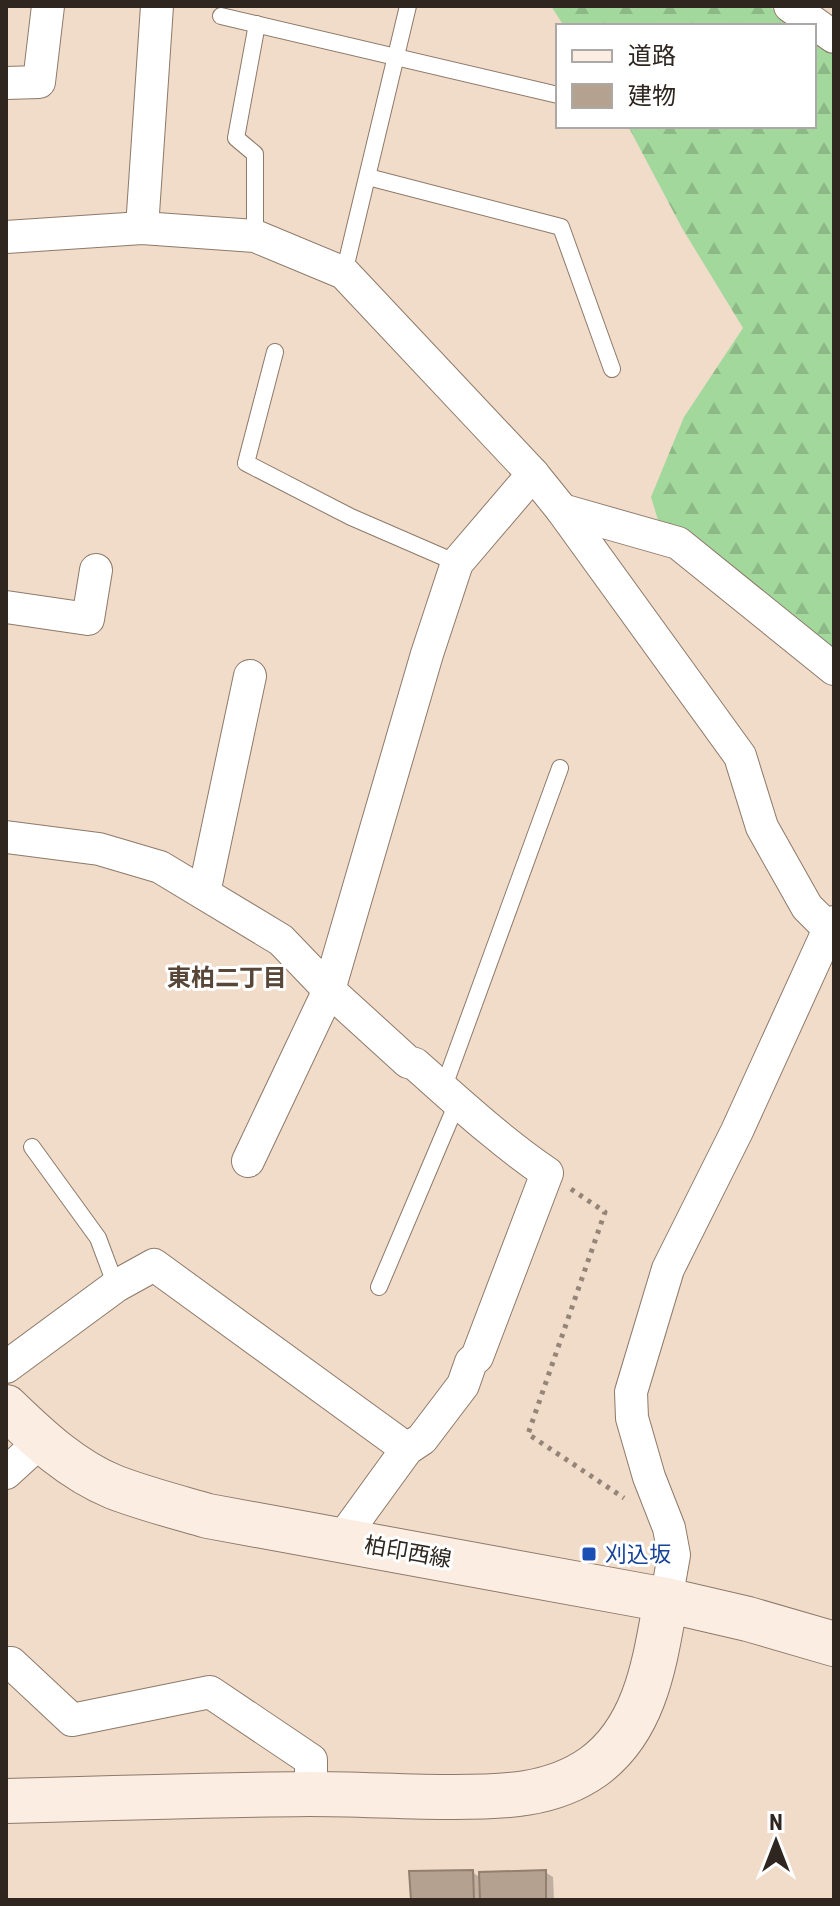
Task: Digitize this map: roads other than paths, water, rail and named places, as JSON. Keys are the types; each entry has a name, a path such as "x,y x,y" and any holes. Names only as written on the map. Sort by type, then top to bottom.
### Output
{"main road":[{"name":"柏印西線","path":"6,1407 41,1441 111,1486 208,1516 666,1600 834,1644"},
{"path":"6,1801 311,1794 500,1797 536,1792 565,1783 594,1766 617,1744 637,1715 653,1674 666,1600"}],"street":[{"path":"6,83 39,82 48,6"},
{"path":"142,228 157,6"},
{"path":"790,6 816,24"},
{"path":"816,24 834,37"},
{"path":"7,243 142,228 255,236 344,273 533,474 562,510 740,756 762,827 807,907 832,926 737,1131 668,1269 631,1392 632,1418 649,1477 669,1528 674,1555 666,1600"},
{"path":"248,1161 329,990 427,654 457,563 533,474"},
{"path":"562,510 678,543 834,669"},
{"path":"6,607 88,619 96,570"},
{"path":"204,893 250,676"},
{"path":"6,837 99,849 160,867 281,940 329,990 408,1062 415,1064 523,1157 547,1173 477,1357 471,1362 463,1385 422,1439 407,1449 341,1540"},
{"path":"6,1367 116,1286 154,1265 407,1449"},
{"path":"6,1473 41,1441"},
{"path":"6,1663 11,1663 72,1720 210,1692 311,1760 311,1794"}],"lane":[{"path":"344,273 408,6"},
{"path":"221,16 556,95"},
{"path":"255,236 255,154 236,138 257,24"},
{"path":"368,177 561,227 612,369"},
{"path":"275,352 246,463 351,517 457,563"},
{"path":"379,1287 450,1096 560,768"},
{"path":"32,1147 98,1238 116,1286"}],"place":[{"name":"刈込坂","path":"589,1554"}],"district":[{"name":"東柏二丁目","path":"227,978"}]}
